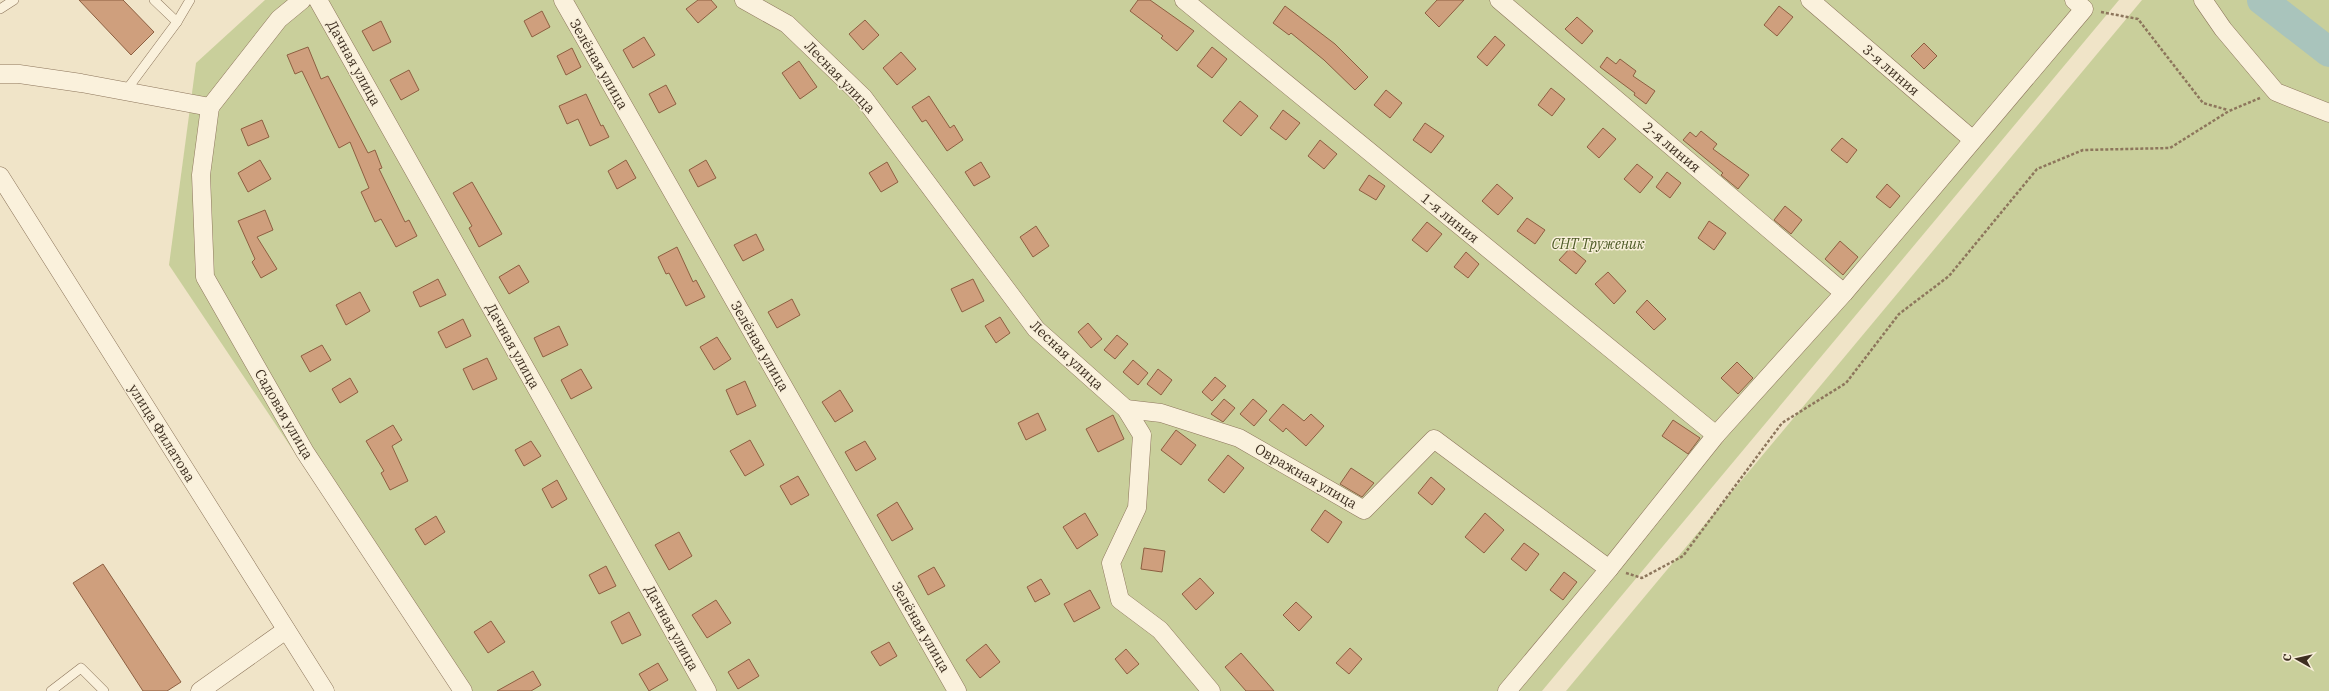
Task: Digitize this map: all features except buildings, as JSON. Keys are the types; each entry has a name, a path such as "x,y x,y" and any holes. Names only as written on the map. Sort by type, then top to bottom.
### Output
{"street":[{"path":"0,74 43,78 210,107 280,19 302,0"},
{"name":"Дачная улица","path":"318,0 707,691"},
{"name":"Зелёная улица","path":"563,0 957,691"},
{"name":"Лесная улица","path":"744,0 787,24 863,98 1036,329 1126,409 1142,435 1137,508 1111,563 1120,600 1160,630 1211,691"},
{"name":"1-я линия","path":"1184,0 1716,435"},
{"name":"2-я линия","path":"1499,0 1844,293"},
{"name":"3-я линия","path":"1810,0 1973,140"},
{"path":"2203,0 2223,29 2276,92 2329,114"},
{"path":"1507,691 1609,569 1716,435 1844,293 1973,140 2079,4"},
{"name":"Садовая улица","path":"210,107 201,175 206,276 305,452 463,691"},
{"name":"улица Филатова","path":"0,176 324,691"},
{"name":"Овражная улица","path":"1126,409 1162,413 1239,438 1364,510 1434,439 1609,569"},
{"path":"200,691 286,630"}],"lane":[{"path":"0,9 14,0"},
{"path":"154,0 177,22"},
{"path":"125,92 177,22 190,0"},
{"path":"51,691 81,668 104,691"}],"path":[{"path":"2079,4 2138,19 2203,103 2229,111"},
{"path":"1609,569 1642,578 1683,556 1782,423 1846,384 1899,314 1949,276 2037,169 2083,150 2170,148 2229,111 2276,92"}],"green space":[{"name":"СНТ Труженик","path":"265,0 2119,0 1542,691 454,691 169,265 196,63"},
{"path":"2142,0 2329,0 2329,691 1566,691"}],"waterway":[{"path":"2262,0 2329,52"}]}
